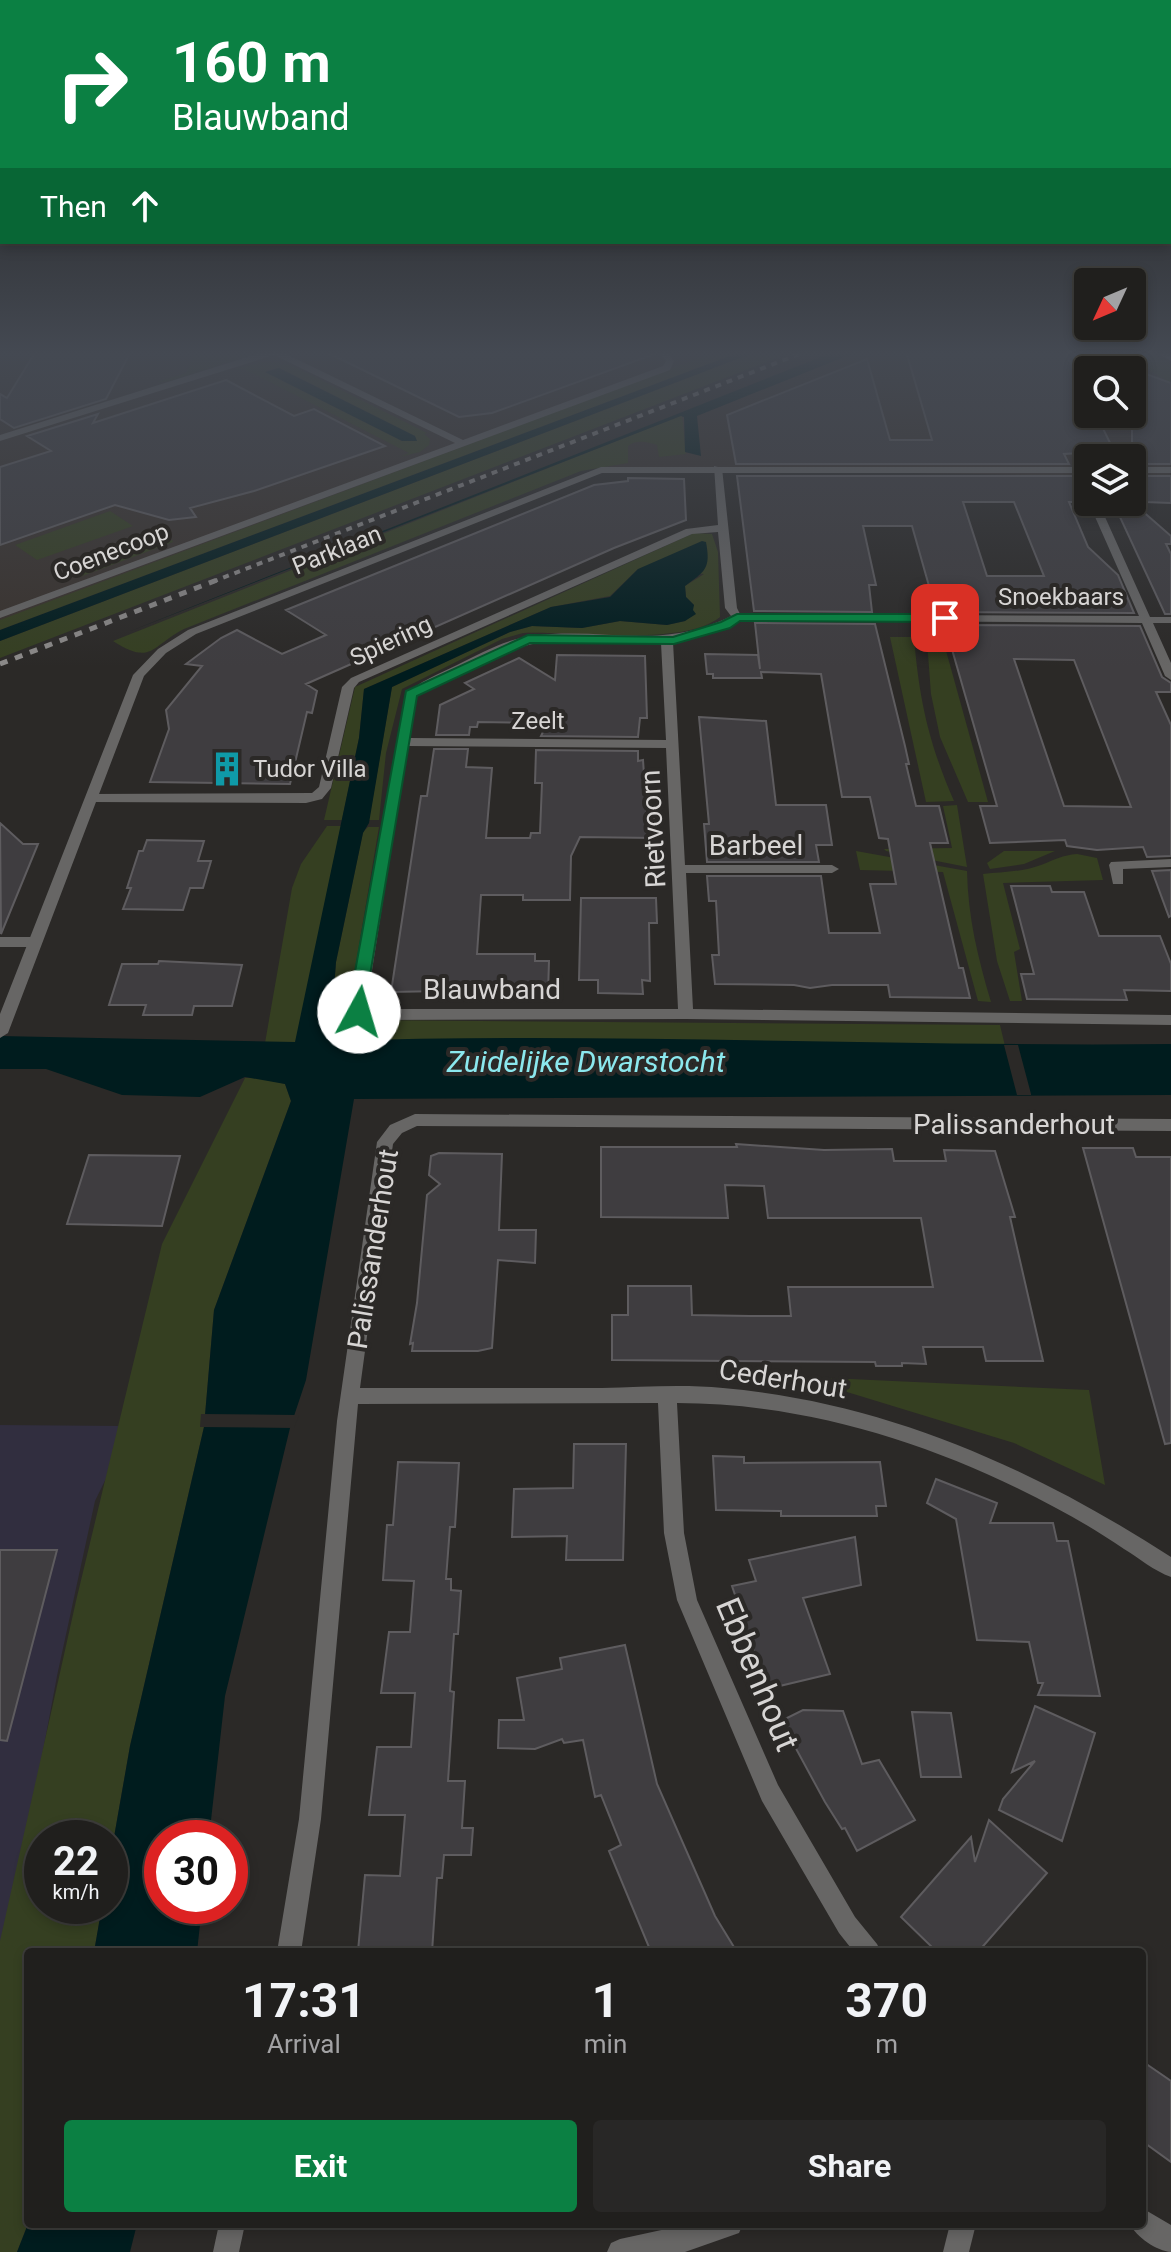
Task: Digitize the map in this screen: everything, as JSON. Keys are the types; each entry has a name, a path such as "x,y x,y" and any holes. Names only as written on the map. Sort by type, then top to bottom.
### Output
{"street":[{"name":"Coenecoop","path":"0,615 423,456"},
{"name":"Parklaan","path":"0,1033 139,675 162,651 192,632 586,474 621,468 1074,470"},
{"path":"717,468 731,608 737,617"},
{"path":"1146,470 1171,470"},
{"path":"1100,516 1171,676"},
{"name":"Spiering","path":"93,798 306,799 317,796 325,788 348,687 355,680 690,531 723,528"},
{"name":"Snoekbaars","path":"667,641 699,634 737,617 1171,620"},
{"name":"Blauwband","path":"667,641 539,639 519,642 411,693 357,1005 359,1012 366,1015 686,1014 1171,1020"},
{"name":"Rietvoorn","path":"667,641 686,1014"},
{"name":"Zeelt","path":"402,742 673,744"},
{"path":"1118,881 1116,865 1171,863"},
{"name":"Barbeel","path":"679,869 832,869"},
{"path":"0,942 35,942"},
{"name":"Palissanderhout","path":"290,1948 310,1819 342,1458 385,1142 396,1129 415,1120 1171,1125"},
{"name":"Ebbenhout","path":"667,1395 674,1533 687,1600 770,1793 847,1925 866,1948"},
{"name":"Cederhout","path":"351,1396 721,1395 779,1401 940,1442 1031,1483 1124,1536 1171,1568"},
{"path":"1146,2224 1171,2241"},
{"path":"226,2252 231,2228"},
{"path":"620,2252 678,2241 718,2228"},
{"path":"956,2252 962,2228"}],"shaded area":[{"path":"0,456 479,456 0,639"},
{"path":"584,456 1074,456 1074,476 556,467"},
{"path":"1146,456 1171,456 1171,478 1146,477"},
{"path":"0,1425 126,1426 118,1454 95,1501 30,1820 24,1820 24,1853 0,1981"}],"green space":[{"path":"437,456 463,456 0,630 0,620"},
{"path":"483,456 523,456 0,658 0,641"},
{"path":"579,456 628,456 628,463 581,471 184,629 151,651 136,652 113,641"},
{"path":"110,511 133,526 37,560 15,545"},
{"path":"694,533 712,534 718,552 720,617 703,626 654,635 523,633 502,639 402,689 386,753 379,820 369,820 392,687 510,632 532,626 582,628 620,621 667,625 685,621 694,605 686,597 685,586 704,574 638,569 610,596 551,607 364,689 359,738 342,820 324,820 355,687"},
{"path":"172,540 77,578 69,573 155,541 161,544"},
{"path":"926,628 940,629 988,802 968,802 940,737 931,694"},
{"path":"890,637 914,637 926,721 954,801 926,802"},
{"path":"957,805 967,867 884,849 952,848 943,806"},
{"path":"327,826 341,826 296,1042 265,1043 292,888 301,864"},
{"path":"368,827 379,827 347,1016 352,1020 1000,1025 1005,1046 553,1039 330,1041 336,962 363,832"},
{"path":"856,851 967,871 974,938 991,1002 978,1001 943,872 860,870"},
{"path":"1004,851 1055,851 1024,864 990,869 987,863"},
{"path":"1077,854 1097,858 1103,880 1003,883 1020,949 1014,952 1022,1001 1010,1001 997,961 983,874 1027,869"},
{"path":"258,1077 285,1084 291,1101 214,1310 204,1427 130,1746 117,1820 27,1820 76,1601 162,1244 245,1078"},
{"path":"828,1378 1089,1390 1105,1485 1014,1443 824,1385"},
{"path":"24,1834 24,1924 99,1924 95,1948 24,1948 24,2228 26,2228 17,2252 0,2252 0,1941"}],"water":[{"path":"463,456 483,456 0,641 0,630"},
{"path":"571,456 578,456 128,632"},
{"name":"Zuidelijke Dwarstocht","path":"702,541 706,542 707,564 702,573 685,586 686,597 694,605 696,614 685,621 667,625 620,621 582,628 532,626 510,632 392,687 369,823 363,833 336,962 330,1041 540,1038 1171,1044 1171,1095 354,1099 306,1380 290,1428 225,1696 211,1820 144,1820 144,1924 200,1924 197,1948 95,1948 99,1924 128,1924 128,1820 117,1820 130,1746 204,1427 214,1310 291,1101 285,1084 245,1077 200,1097 122,1095 46,1069 0,1069 0,1036 295,1042 359,738 364,689 551,607 610,597 638,569"},
{"path":"26,2228 136,2228 130,2252 17,2252"}],"pier":[{"path":"1004,1045 1018,1045 1031,1095 1017,1095"},
{"path":"201,1414 299,1415 294,1428 200,1427"}],"building":[{"path":"35,456 356,456 254,491 190,508 196,517 169,520 115,505 0,545 0,467"},
{"path":"735,456 1065,456 1069,464 736,464"},
{"path":"1146,456 1171,456 1171,464 1146,464"},
{"path":"737,476 1074,476 1074,502 1069,502 1074,516 1088,547 1118,575 1134,613 941,612 933,586 929,586 912,526 863,526 876,585 869,585 872,612 754,611","holes":["963,502 1014,502 1044,576 987,576"]},
{"path":"1146,476 1171,476 1171,503 1146,502"},
{"path":"628,478 684,479 686,520 614,548 306,684 317,691 312,713 307,712 290,784 150,782 169,729 166,710 202,666 186,664 221,638 237,630 282,654 326,635 286,610 594,485 628,481"},
{"path":"1146,514 1171,536 1171,544 1166,544 1171,554 1171,614 1165,614 1120,516"},
{"path":"755,623 875,624 905,746 916,806 939,806 948,843 930,843 959,968 963,968 970,998 890,997 888,985 810,988 715,984 712,955 719,955 716,901 709,901 707,876 821,876 829,933 880,933 870,884 896,884 888,839 879,838 870,797 842,797 821,674 761,672 762,678 713,678 713,674 707,674 705,654 758,655 760,669"},
{"path":"945,625 1140,626 1162,677 1171,683 1171,692 1156,692 1171,725 1171,856 1147,857 1143,847 1097,850 1067,846 1065,840 990,843 980,806 997,806","holes":["1014,659 1074,660 1131,807 1064,806"]},
{"path":"557,655 645,656 647,718 640,718 638,737 541,736 545,728 534,727 535,723 478,722 477,727 470,727 469,735 436,735 440,705 474,689 465,683 519,658 555,680"},
{"path":"699,717 766,721 776,805 826,805 832,845 816,845 819,862 707,862 704,824 709,824"},
{"path":"434,749 468,749 466,767 492,768 486,838 530,838 531,833 540,833 542,783 535,783 536,750 638,751 638,761 643,760 647,818 654,818 654,838 580,837 571,856 570,900 523,900 523,895 481,895 477,954 535,954 535,961 549,961 548,993 494,993 495,990 391,992 421,796 427,796"},
{"path":"0,823 23,844 38,844 1,934"},
{"path":"147,840 204,841 198,861 211,861 203,888 190,888 183,910 123,909 139,851 143,851"},
{"path":"1171,870 1171,916 1169,917 1152,871"},
{"path":"1011,886 1050,886 1052,892 1084,892 1099,936 1160,936 1171,964 1171,991 1124,990 1127,1000 1027,999 1021,974 1034,974"},
{"path":"581,898 656,898 657,923 649,923 650,981 642,980 643,994 598,993 598,980 579,980"},
{"path":"159,961 242,965 232,1006 194,1006 192,1015 143,1015 146,1005 109,1005 122,964 158,964"},
{"path":"736,1144 824,1150 892,1149 894,1161 946,1161 944,1150 995,1151 1015,1217 1010,1217 1043,1361 986,1361 983,1347 923,1347 926,1364 902,1363 902,1366 876,1366 875,1362 612,1360 612,1315 628,1315 628,1286 691,1286 692,1315 750,1316 791,1316 788,1287 933,1287 921,1218 768,1218 764,1186 725,1185 728,1218 601,1217 601,1147 737,1147"},
{"path":"1083,1148 1133,1148 1136,1157 1171,1157 1171,1443 1165,1444"},
{"path":"439,1153 502,1154 499,1230 536,1230 535,1263 498,1260 492,1348 478,1351 412,1351 413,1343 410,1344 427,1195 440,1184 429,1175 431,1156"},
{"path":"89,1155 180,1156 162,1226 67,1224"},
{"path":"574,1444 626,1444 623,1560 566,1560 567,1536 512,1537 514,1489 573,1488"},
{"path":"713,1456 744,1457 744,1463 880,1462 886,1506 876,1506 877,1516 781,1516 781,1511 716,1510"},
{"path":"398,1462 459,1463 455,1527 450,1527 446,1579 451,1579 451,1590 461,1591 450,1691 454,1692 448,1781 465,1781 462,1828 473,1828 471,1855 444,1855 442,1878 437,1878 432,1948 358,1948 365,1875 400,1876 405,1815 369,1815 377,1747 411,1747 415,1693 381,1693 389,1632 410,1632 414,1581 383,1580 387,1525 393,1525"},
{"path":"936,1479 997,1503 990,1523 1053,1523 1057,1541 1068,1541 1100,1696 1038,1695 1043,1683 1038,1683 1029,1642 977,1640 956,1519 927,1503"},
{"path":"855,1537 861,1585 803,1598 830,1674 767,1689 732,1586 756,1581 749,1560"},
{"path":"0,1550 57,1550 7,1741 0,1740"},
{"path":"625,1645 657,1784 715,1916 735,1948 649,1948 609,1851 621,1845 601,1795 595,1797 583,1740 564,1743 562,1739 535,1749 498,1748 499,1720 524,1720 517,1678 562,1669 560,1658"},
{"path":"1035,1706 1095,1733 1062,1841 999,1810 1003,1799 1035,1761 1012,1772"},
{"path":"803,1710 843,1711 862,1764 879,1760 915,1820 857,1851 845,1828 842,1829 825,1802 781,1721"},
{"path":"912,1712 951,1713 961,1777 921,1777"},
{"path":"989,1820 1047,1873 981,1948 933,1948 901,1917 971,1837 975,1862"},
{"path":"1146,2064 1171,2081 1171,2162 1146,2144"}],"railway":[{"path":"212,582 536,456"},
{"path":"0,664 217,580"}],"place":[{"name":"Tudor Villa","path":"227,769"}],"route":[{"path":"359,1012 357,1005 411,693 528,639 674,641 725,625 737,617 945,618"}]}
